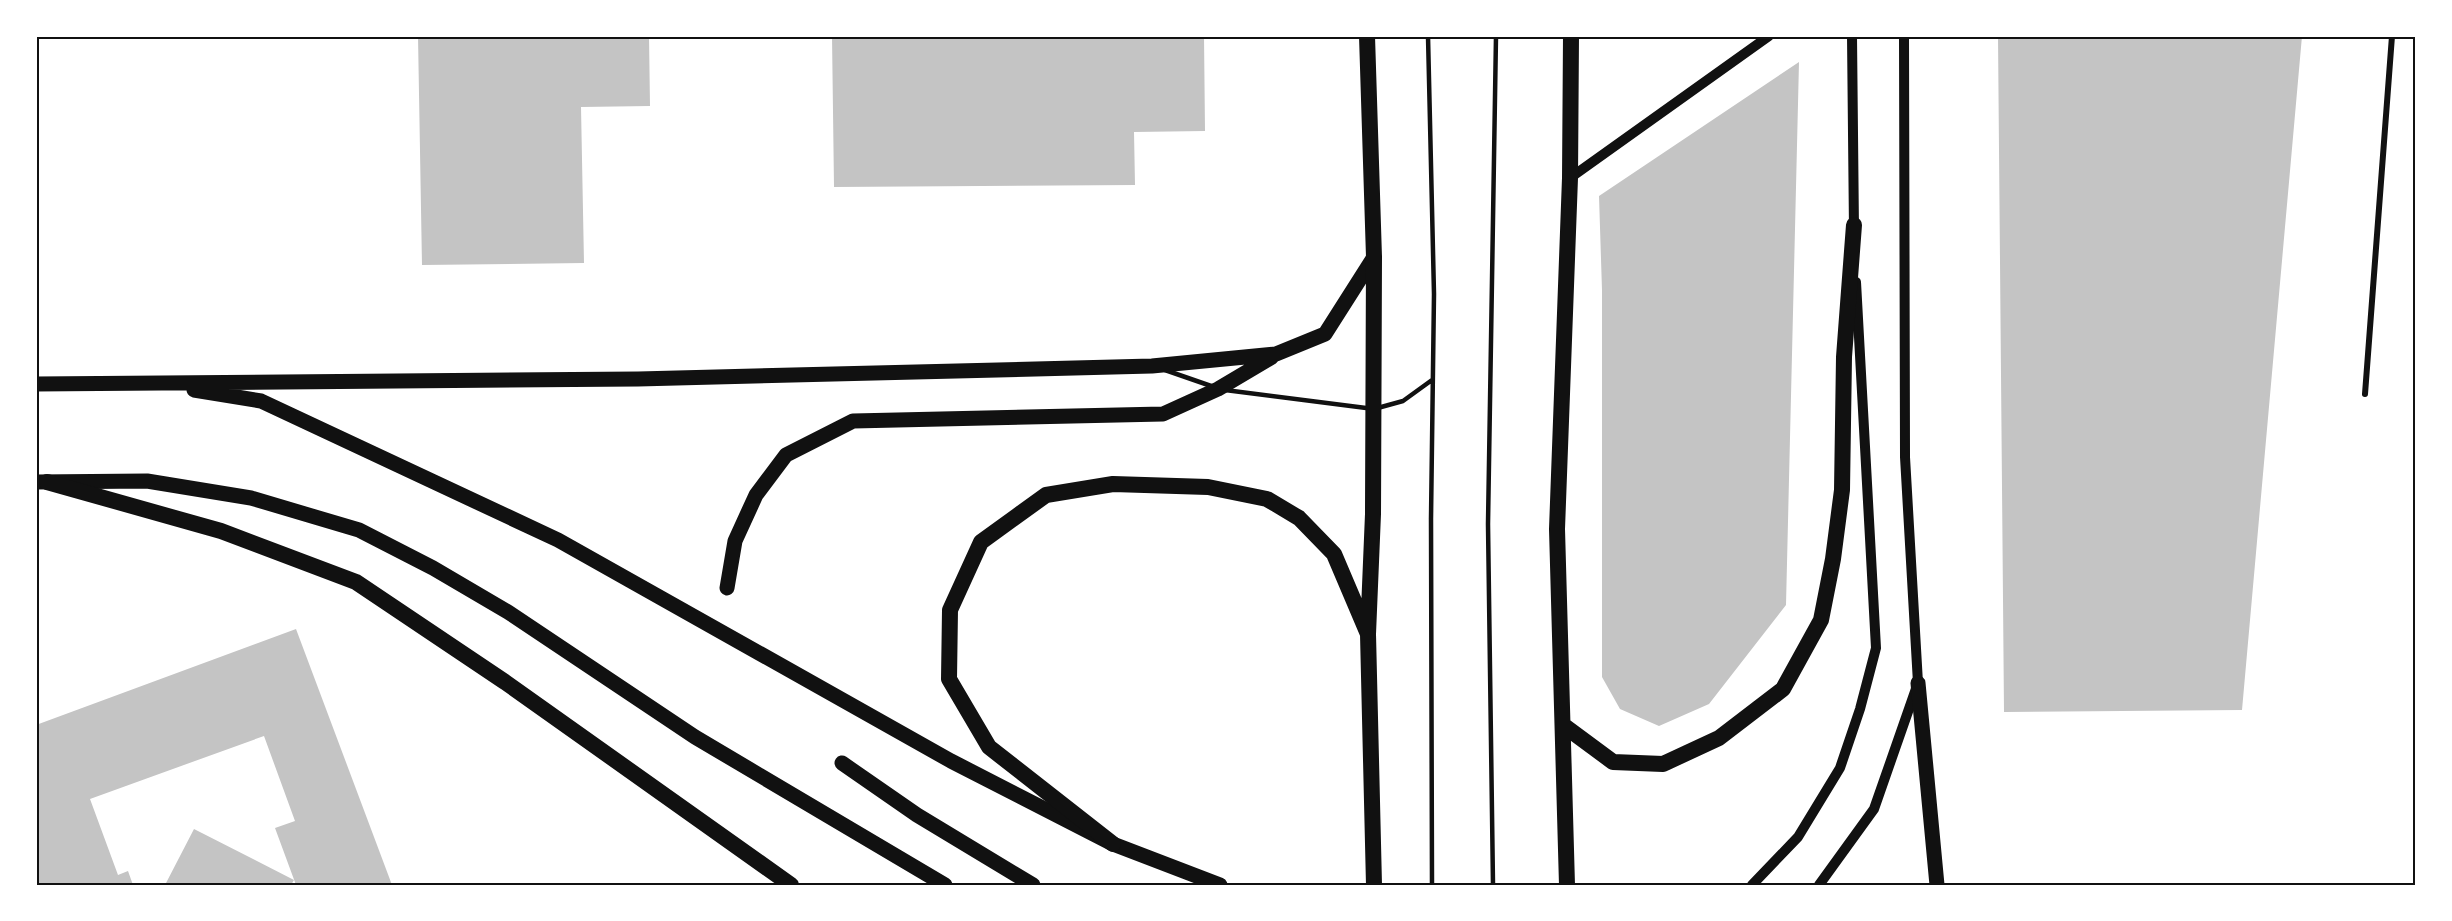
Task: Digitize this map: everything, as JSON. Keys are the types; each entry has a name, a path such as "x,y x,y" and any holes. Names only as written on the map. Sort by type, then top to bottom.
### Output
{"highway":[{"path":"1367,36 1374,257 1373,514 1368,634 1374,885"},
{"path":"1567,885 1557,529 1570,178 1571,36"},
{"path":"1563,725 1613,762 1663,764 1719,738 1783,689 1821,620 1833,559 1842,490 1844,357 1854,225"},
{"path":"42,482 221,531 356,582 505,682 791,885"},
{"path":"1113,844 989,747 949,679 950,610 981,542 1046,495 1113,484 1208,487 1267,499 1299,518 1335,554 1368,634"}],"main road":[{"path":"727,588 735,541 756,495 786,455 854,421 1163,414 1218,389 1276,354 1325,334 1374,257"},
{"path":"36,384 638,379 1152,366 1276,354"},
{"path":"153,383 261,401 558,540 951,761 1113,844 1220,885"},
{"path":"42,482 147,481 251,498 359,530 433,568 508,612 695,737 945,885"},
{"path":"1918,683 1937,885"},
{"path":"842,763 917,815 1033,885"}],"street":[{"path":"1570,178 1769,36"},
{"path":"1752,885 1804,827 1840,768 1860,710 1876,648 1854,225 1852,36"},
{"path":"1819,885 1874,809 1918,683 1905,457 1904,36"},
{"path":"2365,394 2392,36"}],"lane":[{"path":"1428,36 1434,294 1432,885"},
{"path":"1493,885 1488,524 1496,36"},
{"path":"1152,366 1218,389 1374,409 1403,401 1432,380"}],"building":[{"path":"418,36 649,36 650,106 581,107 584,263 422,265"},
{"path":"832,36 1204,36 1205,131 1134,132 1135,185 834,187"},
{"path":"1998,36 2302,36 2242,710 2004,712"},
{"path":"1799,62 1786,605 1709,704 1659,726 1620,709 1602,677 1602,290 1599,196"},
{"path":"296,629 392,885 296,885 275,828 295,821 264,736 90,799 118,875 128,871 133,885 36,885 36,725"},
{"path":"194,829 294,880 291,885 165,885"}]}
